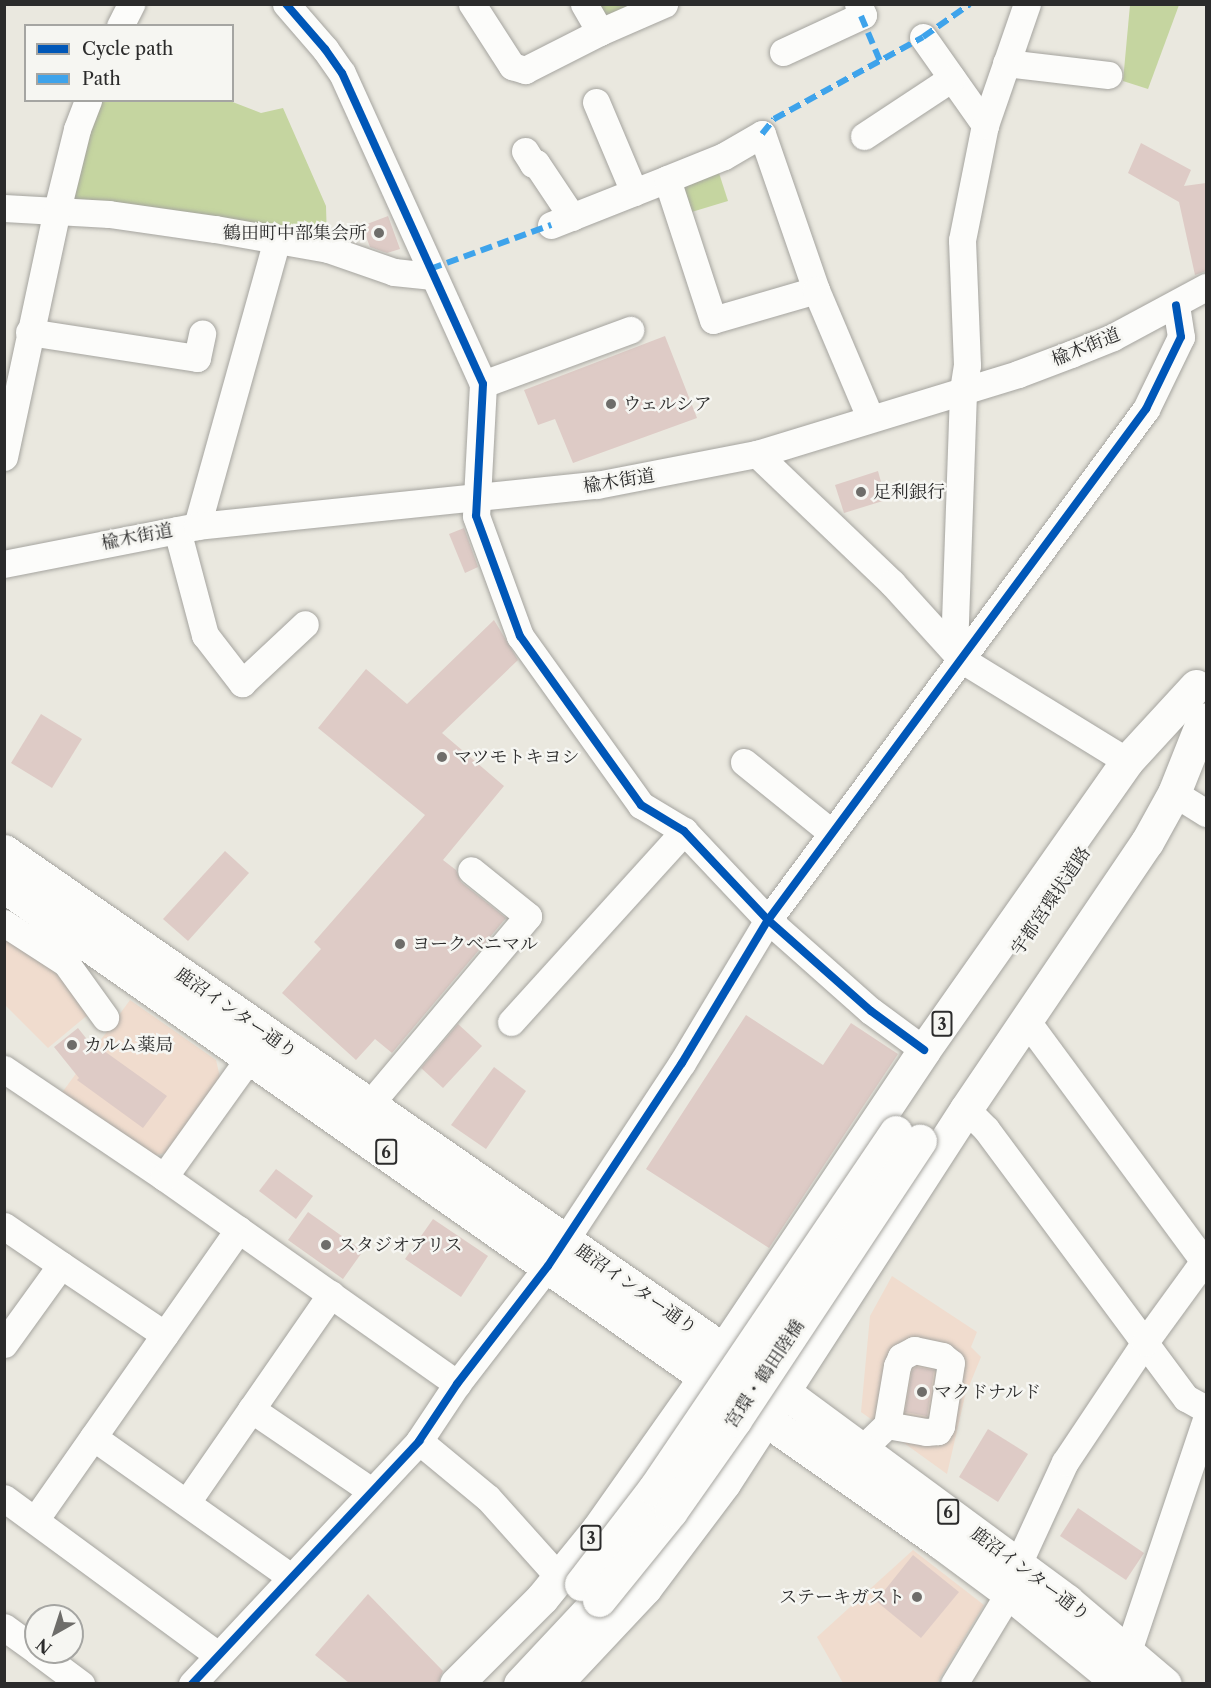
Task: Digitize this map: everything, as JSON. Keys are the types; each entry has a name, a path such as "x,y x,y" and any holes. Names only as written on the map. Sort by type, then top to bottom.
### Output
{"main road":[{"name":"3","path":"520,1683 580,1587 598,1530 706,1376 924,1050 1127,761 1203,698"},
{"path":"555,1683 645,1588 718,1491 966,1109 1135,861 1174,793 1203,698"},
{"name":"宇都宮環状道路","path":"908,1136 1203,698"},
{"name":"鹿沼インター通り","path":"4,851 369,1105 557,1253 706,1376 775,1405 862,1449 1013,1579 1122,1683"},
{"name":"鹿沼インター通り","path":"4,886 250,1057 557,1253 723,1349 775,1405 1013,1579 1128,1651 1165,1683"},
{"name":"宮環・鶴田陸橋","path":"580,1587 654,1489 908,1136"},
{"name":"3","path":"456,1683 580,1587"},
{"name":"3","path":"487,1683 580,1587"}],"street":[{"path":"121,24 131,4"},
{"path":"286,4 325,49 342,73 483,384 476,516 520,636 641,805 684,831 768,920 871,1011 924,1050"},
{"path":"472,4 512,66 525,70 600,32 664,4"},
{"path":"584,4 600,32"},
{"path":"783,52 863,15 858,4"},
{"path":"958,654 963,390 967,365 962,240 985,125 1027,4"},
{"path":"923,37 985,125"},
{"path":"1006,63 1108,75"},
{"path":"865,138 952,78"},
{"path":"4,457 57,210 77,129 87,102"},
{"path":"597,102 634,192"},
{"path":"525,151 533,164 536,163 562,221 724,156 762,134 816,290 870,417"},
{"path":"667,179 713,320 816,290"},
{"path":"4,208 57,210 147,219 328,249 394,272 433,276"},
{"path":"277,240 187,528 205,635 242,683 304,624"},
{"name":"楡木街道","path":"4,564 187,528 477,499 640,479 757,454 870,417 1017,374 1113,337 1206,287"},
{"path":"192,1683 419,1441 457,1384 557,1253 682,1063 768,920 958,654 1146,409 1181,337 1176,305"},
{"path":"483,384 630,330"},
{"path":"30,332 197,358 202,334"},
{"path":"757,454 892,583 958,654 1127,761"},
{"path":"744,762 832,833"},
{"path":"1174,793 1206,813"},
{"path":"511,1022 684,831"},
{"path":"369,1105 528,916 471,870"},
{"path":"4,922 66,963 105,1017"},
{"path":"954,1683 1013,1579 1065,1462 1145,1342 1205,1260 1026,1020"},
{"path":"164,1177 250,1057"},
{"path":"4,1069 239,1229 457,1384"},
{"path":"966,1109 986,1129 1186,1398 1206,1409"},
{"path":"4,1226 165,1335"},
{"path":"35,1520 239,1229"},
{"path":"4,1344 61,1266"},
{"path":"187,1502 331,1294"},
{"path":"251,1409 371,1491"},
{"path":"1122,1683 1128,1651 1206,1419"},
{"path":"862,1449 887,1425"},
{"path":"93,1437 291,1577"},
{"path":"419,1441 488,1498 580,1587"},
{"path":"4,1498 218,1654"},
{"path":"4,1627 24,1642"},
{"path":"55,1664 81,1683"}],"shaded area":[{"path":"4,932 62,970 90,1013 48,1048 5,1005"},
{"path":"130,1000 216,1060 220,1077 166,1153 152,1156 61,1094"},
{"name":"マクドナルド","path":"892,1276 977,1332 971,1347 981,1357 965,1396 947,1474 861,1412 870,1316"},
{"path":"913,1550 984,1605 937,1683 843,1683 817,1637"}],"green space":[{"path":"600,5 649,5 610,23"},
{"path":"1130,5 1179,5 1148,89 1123,81"},
{"path":"94,102 233,102 261,113 283,108 326,206 327,240 65,203"},
{"path":"718,170 728,201 685,214 681,183"}],"building":[{"path":"1141,143 1191,170 1184,186 1206,183 1206,271 1195,275 1179,202 1128,173"},
{"name":"鶴田町中部集会所","path":"388,216 400,249 387,253 370,247 362,226"},
{"name":"ウェルシア","path":"665,336 697,418 573,463 555,419 538,425 524,390"},
{"name":"足利銀行","path":"878,471 886,500 844,513 835,485"},
{"path":"464,528 478,567 465,573 449,534"},
{"path":"494,620 518,660 442,733 504,786 443,860 456,870 461,882 506,918 392,1053 375,1039 356,1060 282,993 321,949 314,942 425,815 318,728 366,669 407,704"},
{"path":"41,714 82,739 52,788 11,763"},
{"path":"225,851 249,873 188,941 163,919"},
{"path":"746,1015 823,1065 851,1023 898,1054 769,1248 646,1169"},
{"path":"458,1024 482,1046 443,1088 421,1068"},
{"path":"78,1028 97,1052 100,1048 167,1096 143,1128 77,1080 79,1078 54,1047"},
{"path":"494,1067 526,1091 486,1149 451,1125"},
{"path":"276,1169 313,1196 296,1219 259,1191"},
{"name":"スタジオアリス","path":"308,1212 363,1251 343,1279 288,1240"},
{"path":"433,1219 488,1256 461,1297 405,1259"},
{"path":"916,1367 934,1370 927,1416 905,1412 912,1371"},
{"path":"988,1429 1028,1454 998,1502 959,1477"},
{"path":"1078,1508 1144,1553 1126,1580 1060,1536"},
{"name":"ステーキガスト","path":"913,1555 959,1592 921,1638 876,1601"},
{"path":"368,1594 443,1671 438,1683 349,1683 315,1655"}],"marked path":[{"path":"762,134 774,119 923,37 970,4"},
{"path":"861,16 880,61"},
{"path":"430,269 551,225"}],"cycle path":[{"path":"286,4 325,49 342,73 483,384 476,516 520,636 641,805 684,831 768,920 871,1011 924,1050"},
{"path":"192,1684 419,1441 457,1384 548,1266 682,1063 768,920 1146,409 1181,337 1176,305"}],"place":[{"name":"鶴田町中部集会所","path":"379,233"},
{"name":"ウェルシア","path":"611,404"},
{"name":"足利銀行","path":"861,492"},
{"name":"マツモトキヨシ","path":"442,757"},
{"name":"ヨークベニマル","path":"400,944"},
{"name":"カルム薬局","path":"72,1045"},
{"name":"スタジオアリス","path":"326,1245"},
{"name":"マクドナルド","path":"922,1392"},
{"name":"ステーキガスト","path":"917,1597"}]}
